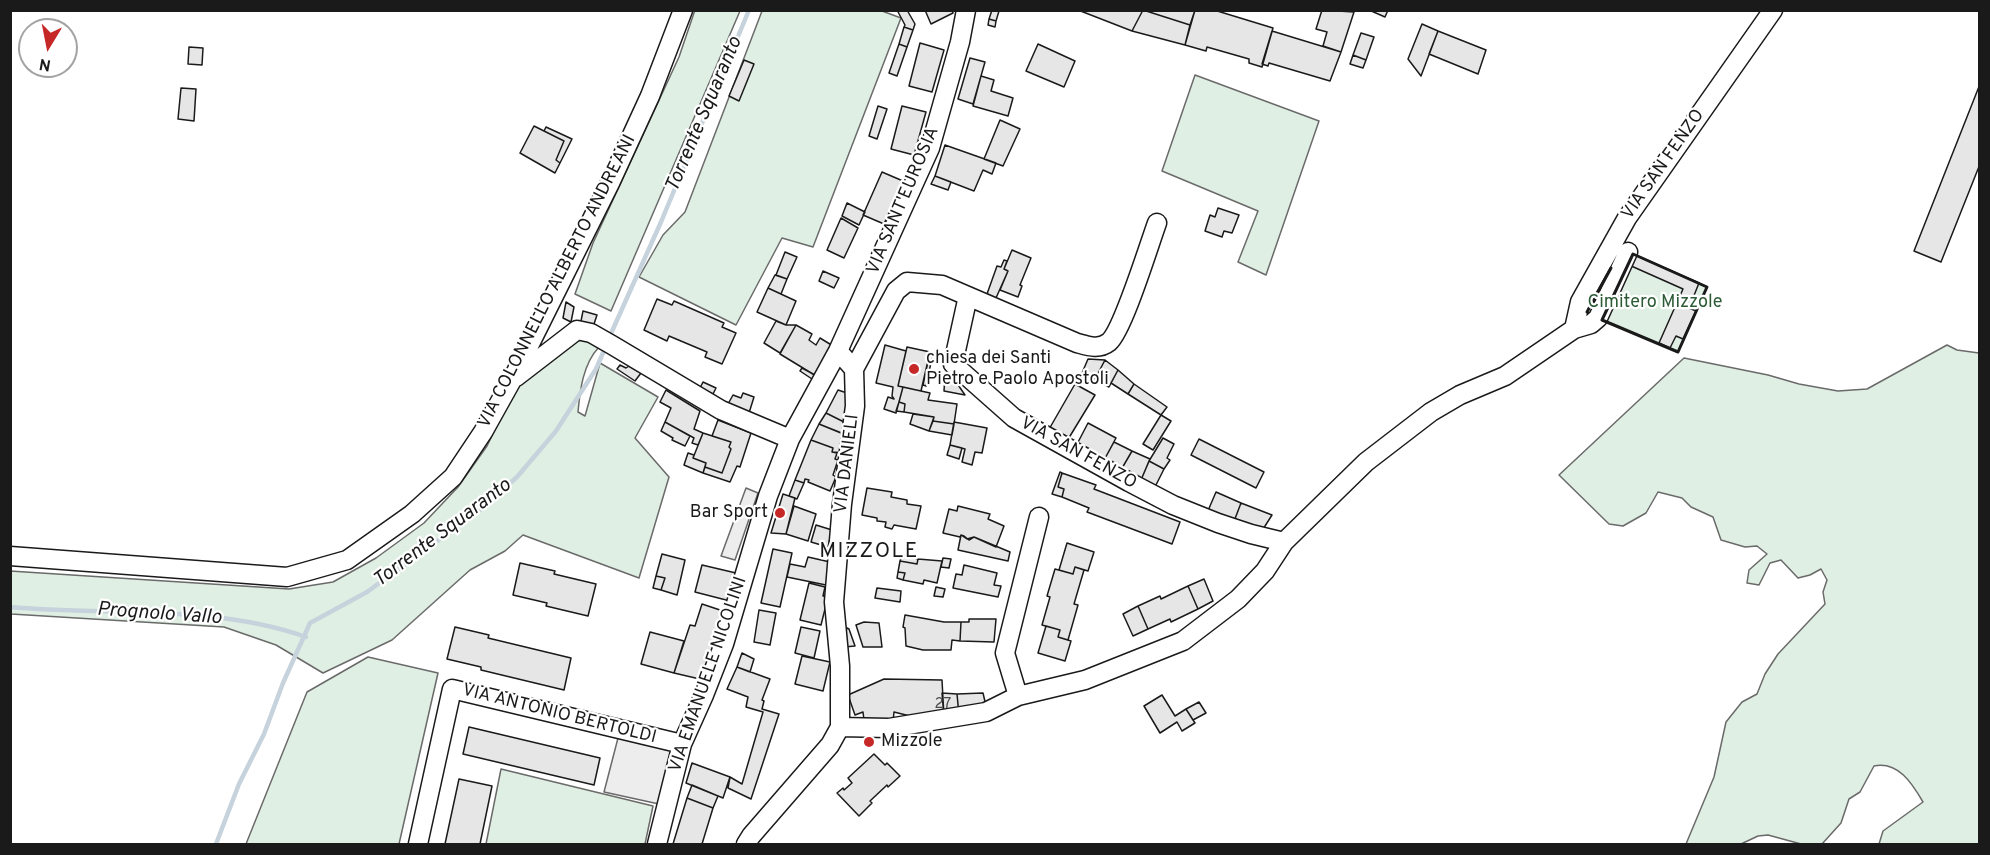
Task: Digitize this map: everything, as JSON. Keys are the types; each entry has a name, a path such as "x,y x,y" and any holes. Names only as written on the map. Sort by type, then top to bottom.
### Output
{"street":[{"name":"VIA COLONNELLO ALBERTO ANDREANI","path":"10,556 287,577 347,560 412,514 453,477 483,432 512,380 610,183 650,96 683,10"},
{"name":"VIA SANT'EUROSIA","path":"838,351 930,148 960,42 966,10"},
{"name":"VIA SAN FENZO","path":"1574,329 1580,302 1627,218 1773,10"},
{"path":"838,351 854,369 896,291 907,282 942,285 1077,343 1094,348 1109,342 1124,316 1156,223"},
{"path":"746,844 830,745 840,727 889,728 986,712 1018,696 1085,680 1184,641 1238,599 1265,571 1284,542 1366,462 1431,412 1461,395 1505,376 1574,329 1591,324 1598,318 1628,252"},
{"name":"VIA SAN FENZO","path":"968,296 953,364 1014,418 1173,505 1251,534 1284,542"},
{"path":"512,380 577,330 591,333 721,410 790,439"},
{"name":"VIA EMANUELE NICOLINI","path":"657,844 682,744 724,644 768,496 790,439 838,351"},
{"name":"VIA DANIELI","path":"840,727 840,666 834,602 842,504 855,406 854,369"},
{"path":"1018,696 1005,653 1039,518"},
{"name":"VIA ANTONIO BERTOLDI","path":"418,844 452,688 682,744"}],"green space":[{"path":"695,10 740,11 611,311 575,294 593,243 679,57"},
{"path":"762,11 882,11 901,18 813,247 782,238 736,325 639,277 663,235 685,212"},
{"path":"1195,75 1319,121 1266,275 1238,262 1258,211 1162,171"},
{"name":"Cimitero Mizzole","path":"1633,254 1707,287 1678,352 1602,320"},
{"path":"579,337 599,347 586,369 581,386 578,412 585,416 600,363 658,397 635,438 669,477 639,578 523,535 505,551 470,570 392,640 323,673 276,645 224,627 11,614 10,571 289,589 333,582 376,558 424,523 458,487 487,446 520,379"},
{"path":"1947,345 1957,350 1979,353 1979,844 1879,844 1883,831 1923,802 1903,775 1883,765 1874,766 1860,792 1849,799 1841,823 1822,844 1801,844 1768,835 1758,836 1741,844 1686,844 1714,777 1726,722 1742,702 1757,694 1765,674 1778,654 1825,604 1823,592 1827,580 1821,569 1798,578 1781,560 1770,563 1759,585 1747,583 1749,570 1767,554 1757,546 1745,547 1721,540 1713,517 1691,507 1682,498 1658,492 1646,513 1623,526 1609,524 1559,475 1684,358 1838,391 1867,389"},
{"path":"368,657 438,673 399,844 246,844 307,692"},
{"path":"501,769 653,806 645,844 486,844"}],"shaded area":[{"path":"746,488 758,493 735,560 721,556"},
{"path":"618,738 680,753 668,806 604,792"}],"building":[{"path":"897,10 907,10 915,24 913,30 904,27"},
{"path":"925,10 952,10 953,13 931,24"},
{"path":"992,10 999,11 996,21 989,19"},
{"path":"1078,10 1143,10 1132,31"},
{"path":"1143,10 1195,10 1190,25"},
{"path":"1143,10 1190,25 1185,45 1132,31"},
{"path":"1195,10 1214,10 1273,28 1262,67 1249,63 1249,59 1207,47 1206,51 1185,45"},
{"path":"1322,10 1354,12 1341,52 1323,46 1327,32 1316,29"},
{"path":"1369,10 1388,10 1385,17"},
{"path":"989,19 996,21 995,27 988,25"},
{"path":"1422,24 1438,31 1421,76 1408,59"},
{"path":"904,27 913,30 907,47 899,44"},
{"path":"1272,31 1341,52 1330,81 1269,63 1268,66 1262,64"},
{"path":"1438,31 1486,50 1478,74 1429,54"},
{"path":"1361,33 1374,37 1366,60 1353,55"},
{"path":"920,43 944,50 932,92 909,86"},
{"path":"899,44 907,47 897,76 889,73"},
{"path":"1038,44 1075,61 1064,87 1026,71"},
{"path":"189,47 203,48 202,65 188,64"},
{"path":"1353,55 1366,60 1363,68 1350,64"},
{"path":"970,58 985,62 973,104 958,99"},
{"path":"744,60 754,64 739,101 729,96"},
{"path":"981,76 994,80 991,91 1013,98 1008,116 973,106"},
{"path":"1980,84 1980,164 1941,262 1914,251"},
{"path":"181,88 196,89 194,121 178,119"},
{"path":"878,106 887,109 877,139 869,136"},
{"path":"902,106 926,112 914,155 891,149"},
{"path":"1000,120 1020,129 1003,166 984,159"},
{"path":"534,126 564,141 556,160 560,163 555,173 520,153"},
{"path":"546,127 572,139 560,163 556,160 564,141 544,131"},
{"path":"945,145 996,163 992,174 983,170 974,191 935,176"},
{"path":"882,172 903,181 884,224 863,215"},
{"path":"935,176 951,182 948,190 931,184"},
{"path":"847,203 865,212 859,225 842,216"},
{"path":"1218,208 1239,215 1232,233 1224,231 1222,237 1205,231 1210,215 1215,217"},
{"path":"841,218 858,228 844,258 827,250"},
{"path":"1012,250 1031,258 1020,285 1022,286 1018,297 1000,290 1008,271 1004,269"},
{"path":"785,252 797,257 787,279 776,275"},
{"path":"1633,254 1699,283 1689,308 1696,311 1683,339 1676,336 1670,348 1659,343 1683,289 1629,265"},
{"path":"1004,260 1007,261 1004,269 1008,271 996,298 987,294 997,266 1001,267"},
{"path":"823,271 839,278 834,288 819,281"},
{"path":"775,275 787,279 781,294 768,288"},
{"path":"768,288 796,301 786,325 757,312"},
{"path":"657,299 672,305 674,301 724,323 722,327 736,333 722,364 705,357 707,352 669,336 667,341 644,330"},
{"path":"566,302 574,307 571,322 563,318"},
{"path":"583,311 597,315 592,330 580,326"},
{"path":"776,321 786,325 796,325 780,353 764,343"},
{"path":"796,325 812,334 809,340 816,345 820,338 838,349 821,379 780,354"},
{"path":"885,345 906,351 898,386 903,387 896,413 884,409 888,397 894,399 893,387 876,383"},
{"name":"chiesa dei Santi Pietro e Paolo Apostoli","path":"907,347 930,352 921,391 898,386"},
{"path":"930,352 933,353 926,386 923,385"},
{"path":"1088,359 1105,360 1095,379 1082,373"},
{"path":"1105,360 1118,370 1109,387 1095,379"},
{"path":"620,365 626,368 629,366 641,373 635,381 617,369"},
{"path":"802,368 815,375 812,379 800,371"},
{"path":"1118,370 1134,384 1128,394 1111,383"},
{"path":"945,376 952,376 965,395 944,391"},
{"path":"703,382 716,388 713,394 700,388"},
{"path":"1075,384 1095,395 1067,441 1048,431"},
{"path":"1134,384 1167,407 1161,415 1128,394"},
{"path":"903,387 930,393 928,400 957,404 954,424 933,421 934,417 904,412 905,404 899,402"},
{"path":"666,390 700,411 694,429 703,433 698,445 692,443 694,438 665,422 671,408 660,402"},
{"path":"838,390 853,395 846,423 826,413"},
{"path":"743,393 754,397 749,413 728,404 733,395 741,398"},
{"path":"899,402 905,404 904,412 896,411"},
{"path":"826,413 846,423 841,433 819,424"},
{"path":"913,414 934,417 929,431 910,424"},
{"path":"1161,415 1171,421 1153,450 1143,444"},
{"path":"718,420 751,433 740,467 737,466 730,482 703,473 705,467 722,473 731,449 729,447 731,442 712,436"},
{"path":"933,421 954,424 952,435 929,431"},
{"path":"665,422 690,436 685,446 672,440 673,438 661,431"},
{"path":"954,422 987,428 982,453 975,452 972,465 962,462 965,449 950,445"},
{"path":"1088,423 1116,438 1103,462 1075,448"},
{"path":"819,424 849,436 847,453 832,452 833,448 811,440"},
{"path":"703,433 731,442 729,447 731,449 722,473 705,467 706,463 693,458"},
{"path":"1163,438 1174,444 1167,458 1170,460 1164,469 1149,461"},
{"path":"1199,439 1264,472 1256,488 1191,455"},
{"path":"811,440 833,448 832,452 837,453 835,459 838,460 833,475 836,477 830,491 808,482 809,480 805,479 804,483 795,480"},
{"path":"1114,442 1132,451 1121,470 1103,462"},
{"path":"950,445 962,448 959,459 947,455"},
{"path":"1132,451 1150,459 1141,480 1121,470"},
{"path":"688,453 694,455 693,458 706,463 703,473 684,465"},
{"path":"1149,461 1164,469 1155,487 1141,480"},
{"path":"1060,472 1062,473 1058,487 1064,489 1062,497 1052,494"},
{"path":"1062,473 1096,485 1094,489 1180,522 1172,544 1087,512 1089,508 1062,497 1064,489 1058,487"},
{"path":"795,480 804,483 797,499 789,496"},
{"path":"867,488 892,492 891,497 907,500 907,504 921,506 916,529 894,525 892,529 885,527 886,522 862,515"},
{"path":"1216,492 1241,503 1233,524 1207,513"},
{"path":"783,494 795,498 786,534 771,533"},
{"path":"1241,503 1272,515 1260,534 1233,524"},
{"path":"794,506 816,514 808,541 786,534"},
{"path":"958,506 990,514 988,519 1004,526 996,547 974,537 969,540 961,535 960,537 943,533 949,509 957,511"},
{"path":"816,525 832,530 828,547 811,542"},
{"path":"961,535 967,539 974,537 1010,552 1008,561 958,550"},
{"path":"1067,543 1094,552 1088,571 1075,567 1073,574 1059,570"},
{"path":"773,549 792,553 780,607 761,603"},
{"path":"662,554 685,560 677,595 661,590 665,578 656,576"},
{"path":"902,555 918,559 917,564 900,561"},
{"path":"808,557 830,562 826,585 787,577 790,564 805,567"},
{"path":"943,558 951,559 949,568 941,567"},
{"path":"918,559 942,561 937,583 924,580 923,584 903,580 905,573 898,572 900,561 917,564"},
{"path":"520,563 596,584 588,616 513,595"},
{"path":"702,565 736,573 730,601 695,592"},
{"path":"964,565 997,573 994,585 1001,586 998,597 953,588 956,574 962,575"},
{"path":"1075,567 1084,570 1074,604 1078,605 1068,640 1058,637 1060,630 1042,625 1055,569 1073,574"},
{"path":"898,572 905,573 903,580 897,578"},
{"path":"656,576 665,578 661,590 653,588"},
{"path":"1204,579 1213,601 1198,609 1188,586"},
{"path":"809,583 825,587 823,596 828,597 821,625 800,620"},
{"path":"1188,586 1198,609 1171,622 1170,619 1148,629 1138,606 1160,596 1161,599"},
{"path":"936,587 945,589 943,597 934,596"},
{"path":"877,588 901,591 900,602 875,598"},
{"path":"702,604 726,612 704,680 674,673 690,625 695,626"},
{"path":"1138,606 1148,629 1133,636 1123,614"},
{"path":"759,610 776,613 770,645 754,642"},
{"path":"905,615 944,622 961,622 960,641 952,640 951,650 923,650 906,646 905,628 903,627"},
{"path":"969,619 996,619 994,642 960,641 961,622 969,622"},
{"path":"864,622 879,623 882,647 863,647 856,625"},
{"path":"1046,626 1060,630 1058,637 1071,641 1065,661 1038,653"},
{"path":"455,627 489,635 488,638 571,658 564,690 481,670 481,667 447,659"},
{"path":"801,627 820,631 814,658 795,653"},
{"path":"847,628 855,646 844,647 843,637"},
{"path":"650,632 684,641 674,673 641,664"},
{"path":"742,653 754,659 750,672 737,667"},
{"path":"802,656 830,662 823,691 795,684"},
{"path":"737,667 770,679 762,700 764,701 762,709 779,714 751,799 728,788 730,777 742,784 763,712 746,707 748,697 727,689"},
{"path":"884,679 942,680 944,717 910,716 894,712 893,722 864,720 863,712 855,715 848,695"},
{"path":"942,693 957,694 959,715 944,717"},
{"path":"983,693 987,710 959,715 957,694"},
{"path":"1162,695 1175,716 1186,709 1195,723 1182,731 1177,722 1160,733 1144,706"},
{"path":"1199,702 1206,713 1193,720 1186,709"},
{"path":"469,727 600,758 594,785 463,754"},
{"path":"874,754 900,776 870,801 872,803 859,816 837,793 852,783 848,778"},
{"path":"692,763 730,777 723,798 686,783"},
{"path":"459,779 492,786 480,844 445,844"},
{"path":"692,785 718,796 713,808 687,798"},
{"path":"687,798 713,808 702,844 673,844"}],"waterway":[{"name":"Torrente Squaranto","path":"609,338 661,222 749,10"},
{"name":"Torrente Squaranto","path":"216,844 239,784 264,734 283,683 310,623 367,592 481,509 517,477 556,431 596,369 606,346"},
{"name":"Prognolo Vallo","path":"10,607 197,615 270,627 306,637"}],"wall":[{"path":"1633,254 1707,287 1678,352 1602,320 1633,254"},
{"path":"1587,312 1611,268"}],"place":[{"name":"chiesa dei Santi Pietro e Paolo Apostoli","path":"914,369"},
{"name":"Bar Sport","path":"780,513"},
{"name":"Mizzole","path":"869,742"}],"district":[{"name":"MIZZOLE","path":"869,553"}]}
